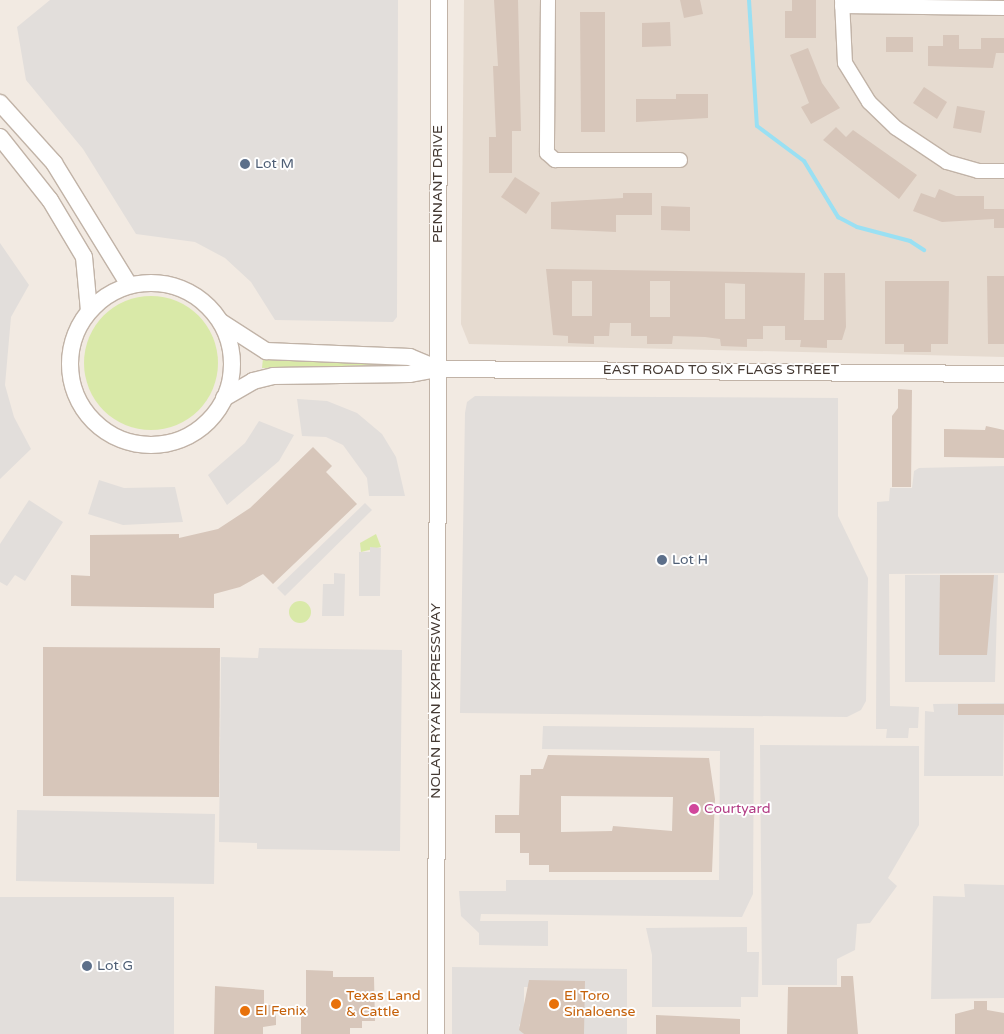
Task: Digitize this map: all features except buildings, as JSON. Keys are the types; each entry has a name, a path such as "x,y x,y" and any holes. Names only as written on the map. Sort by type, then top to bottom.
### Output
{"street":[{"name":"PENNANT DRIVE","path":"438,369 439,0"},
{"path":"548,0 547,153 555,160 680,160"},
{"path":"1004,8 842,3 845,63 869,102 896,128 947,162 978,170 1004,171"},
{"path":"0,103 54,163 129,285"},
{"path":"0,137 50,200 84,257 89,311"},
{"path":"155,282 180,288 203,301 221,322 232,358 224,398 203,426 172,442 130,442 104,430 85,412 70,376 72,340 89,311 107,295 129,285 155,282"},
{"name":"EAST ROAD TO SIX FLAGS STREET","path":"221,322 266,351 410,357 438,369"},
{"name":"EAST ROAD TO SIX FLAGS STREET","path":"224,398 253,381 272,376 409,374 438,369 1004,374"},
{"name":"NOLAN RYAN EXPRESSWAY","path":"436,1034 438,369"}],"shaded area":[{"name":"Lot M","path":"50,0 398,0 397,317 393,322 275,320 251,282 225,258 195,242 136,234 83,149 26,80 17,27"},
{"path":"464,0 1004,0 1004,357 469,344 461,324"},
{"path":"0,243 29,285 11,317 5,385 14,417 31,449 0,479"},
{"name":"Lot H","path":"475,396 838,398 838,516 868,578 866,701 861,710 847,717 460,713 465,413 467,402"},
{"path":"297,399 327,401 357,413 382,434 396,457 405,496 369,496 367,478 343,445 326,437 302,436"},
{"path":"259,421 294,435 279,461 227,505 208,475 245,443"},
{"path":"1004,466 1004,573 889,574 890,706 919,707 918,728 909,728 908,738 886,738 887,729 876,729 877,502 889,501 890,488 912,488 914,471 919,468"},
{"path":"99,480 124,488 175,487 183,522 123,525 88,514"},
{"path":"29,500 63,522 25,581 15,575 7,586 0,582 0,544"},
{"path":"365,503 372,510 285,596 277,588"},
{"path":"370,547 381,548 380,596 359,596 359,552 370,552"},
{"path":"334,573 345,574 344,616 322,616 323,584 334,584"},
{"path":"905,575 998,575 995,682 905,682"},
{"path":"259,648 402,650 400,851 257,849 257,843 219,842 221,657 258,658"},
{"path":"1004,703 1003,776 924,776 925,711 934,712 933,704"},
{"path":"543,726 754,728 753,894 742,917 481,914 480,921 548,921 548,946 479,945 479,933 461,916 459,891 506,891 506,880 719,880 720,751 542,749"},
{"path":"760,745 919,746 919,825 888,878 897,886 870,923 857,924 855,950 837,959 837,985 762,985"},
{"path":"17,810 215,814 214,884 16,881"},
{"path":"964,884 1004,885 1004,998 931,999 933,896 965,897"},
{"name":"Lot G","path":"0,897 174,897 174,1034 0,1034"},
{"path":"747,927 747,952 759,952 758,997 741,997 741,1007 652,1007 652,955 646,928"},
{"path":"452,967 627,969 627,1034 584,1034 529,987 524,987 524,1021 519,1025 524,1034 452,1034"}],"green space":[{"path":"151,296 177,301 188,307 198,316 207,326 213,337 218,363 213,389 207,400 198,410 188,419 177,425 151,430 125,425 114,419 104,410 95,400 89,389 84,363 89,337 95,326 104,316 114,307 125,301"},
{"path":"263,358 374,363 378,365 262,368"},
{"path":"376,534 381,547 361,552 360,543"},
{"path":"300,601 310,608 311,612 304,622 300,623 290,616 289,612 296,602"}],"waterway":[{"path":"749,0 757,126 804,161 838,217 857,227 910,241 924,250"}],"place":[{"name":"Lot M","path":"245,164"},
{"name":"Lot H","path":"662,560"},
{"name":"Courtyard","path":"694,809"},
{"name":"Lot G","path":"87,966"},
{"name":"Texas Land & Cattle","path":"336,1004"},
{"name":"El Toro Sinaloense","path":"554,1004"},
{"name":"El Fenix","path":"245,1011"}]}
